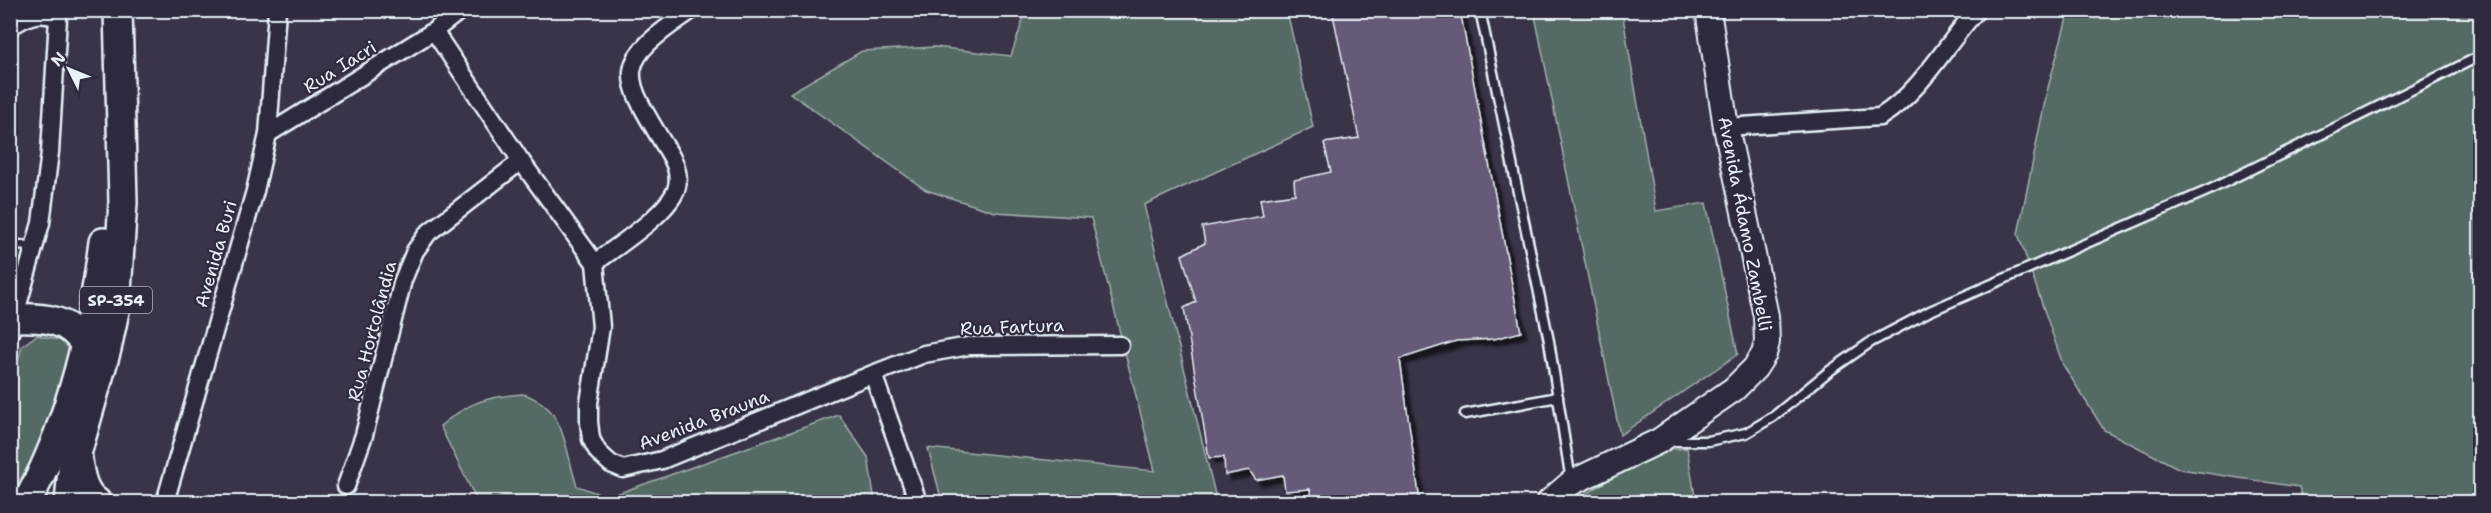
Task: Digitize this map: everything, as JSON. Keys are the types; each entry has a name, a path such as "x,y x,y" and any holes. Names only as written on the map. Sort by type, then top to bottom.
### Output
{"main road":[{"name":"SP-354","path":"69,502 76,451 107,349 116,306 123,202 118,10"},
{"name":"SP-354","path":"27,502 56,440 95,307 109,200 121,144"},
{"path":"12,326 42,317 61,322 77,331 85,345"},
{"path":"76,451 82,482 92,499 97,502"}],"street":[{"path":"10,17 15,10"},
{"name":"Avenida Buri","path":"165,502 255,191 268,134 277,10"},
{"name":"Rua Iacri","path":"268,134 434,31 461,10"},
{"path":"434,31 521,161 596,263 662,210 676,189 677,166 637,99 630,72 637,55 649,40 693,10"},
{"name":"Avenida Ádamo Zambelli","path":"1549,502 1571,483 1659,441 1746,378 1764,354 1767,342 1766,316 1726,127 1708,10"},
{"path":"1726,127 1853,121 1880,117 1898,106 1936,66 1977,10"},
{"path":"10,27 28,16 40,13 57,14 50,152 36,247 12,326"},
{"name":"Rua Hortolândia","path":"346,486 364,435 403,280 415,251 428,233 521,161"},
{"name":"Avenida Brauna","path":"596,263 601,327 589,403 589,422 595,446 611,464 623,469 662,460 873,374"},
{"name":"Rua Fartura","path":"873,374 924,354 969,346 1120,345"},
{"path":"873,374 918,502"}],"lane":[{"path":"1480,10 1558,397 1571,483"},
{"path":"1659,441 1708,441 1746,433 1773,417 1828,372 1871,342 1930,311 2209,190 2481,56"},
{"path":"10,244 36,247"},
{"path":"1465,414 1558,397"}],"green space":[{"path":"1026,11 1287,11 1313,127 1144,205 1217,502 942,502 928,448 1155,471 1091,218 995,212 926,190 790,93 862,51 935,47 1011,56"},
{"path":"1534,11 1622,11 1656,211 1706,203 1738,354 1620,435"},
{"path":"2069,11 2480,11 2480,502 2303,502 2299,487 2180,469 2104,430 2063,365 2018,234 2047,91"},
{"path":"37,335 63,341 72,351 48,425 31,461 11,494 11,386 22,346"},
{"path":"523,394 537,400 556,419 562,431 577,486 608,497 839,415 868,457 875,502 470,502 476,499 440,426 460,411 478,402"},
{"path":"1687,448 1696,502 1572,502 1658,450"}],"building":[{"path":"1332,10 1460,10 1521,332 1494,339 1456,341 1400,359 1420,502 1339,502 1339,498 1313,502 1310,489 1285,491 1283,475 1256,480 1249,470 1225,475 1224,457 1209,458 1184,308 1196,302 1182,255 1205,243 1202,227 1263,216 1260,199 1295,194 1294,180 1331,172 1324,143 1359,138"}]}
